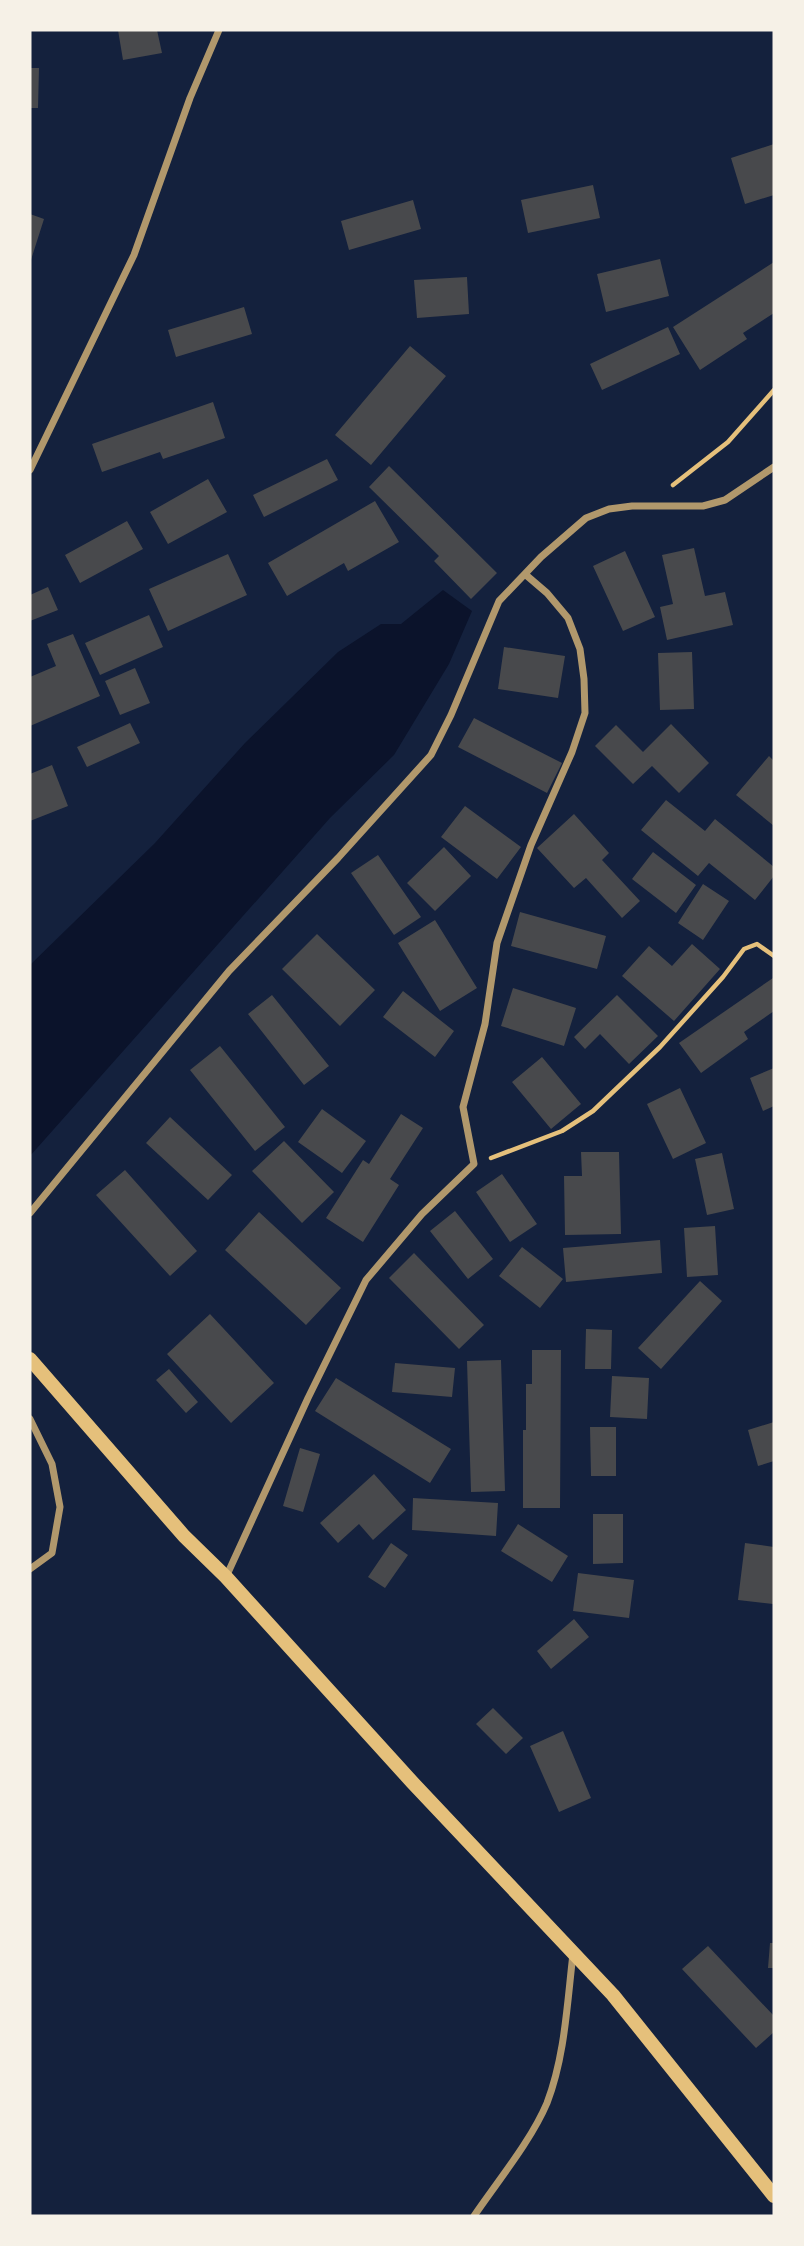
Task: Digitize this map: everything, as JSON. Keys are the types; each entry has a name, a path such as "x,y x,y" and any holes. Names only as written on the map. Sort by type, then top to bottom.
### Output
{"main road":[{"path":"30,1359 184,1536 226,1577 412,1782 613,1995 774,2196"}],"street":[{"path":"30,470 134,255 190,99 219,30"},
{"path":"30,1213 229,971 338,858 431,755 499,601 563,536 586,518 609,509 632,506 703,506 725,500 774,467"},
{"path":"226,1577 308,1398 366,1280 422,1214 474,1164 463,1107 485,1024 497,943 531,845 572,752 585,713 580,649 568,618 548,593 526,575"},
{"path":"30,1419 52,1464 60,1507 52,1553 30,1569"},
{"path":"474,2216 520,2150 546,2104 562,2050 573,1953"}],"path":[{"path":"668,489 728,442 774,390"},
{"path":"474,1164 562,1131 593,1111 660,1047 723,977 744,949 757,944 774,956"}],"water":[{"path":"443,590 472,611 449,664 394,755 330,818 30,1156 30,965 155,843 245,743 338,652 381,624 401,624"}],"building":[{"path":"118,30 157,30 162,53 123,60"},
{"path":"30,68 39,68 38,108 30,108"},
{"path":"774,144 774,195 745,204 731,158"},
{"path":"593,185 600,218 528,233 521,200"},
{"path":"413,200 421,229 349,250 341,221"},
{"path":"30,214 44,219 30,263"},
{"path":"660,259 669,296 606,312 597,274"},
{"path":"774,262 774,313 743,333 747,339 700,370 673,327"},
{"path":"467,277 469,314 417,318 414,280"},
{"path":"244,307 252,334 176,357 168,330"},
{"path":"668,327 680,354 602,390 590,364"},
{"path":"410,346 446,376 371,465 335,435"},
{"path":"213,402 225,438 163,459 160,452 102,472 92,444"},
{"path":"327,459 338,480 264,517 253,495"},
{"path":"389,466 497,573 471,599 434,561 439,556 369,487"},
{"path":"208,479 227,512 168,544 150,512"},
{"path":"375,501 399,542 348,571 344,563 287,596 268,563"},
{"path":"127,521 143,549 80,583 65,555"},
{"path":"694,548 705,596 725,592 733,625 667,640 660,607 673,604 662,555"},
{"path":"625,551 655,617 623,631 593,566"},
{"path":"228,554 247,595 168,631 149,589"},
{"path":"48,587 58,610 30,621 30,595"},
{"path":"149,615 163,647 100,675 85,643"},
{"path":"73,634 100,696 30,726 30,677 56,666 47,644"},
{"path":"504,647 565,656 558,698 498,689"},
{"path":"692,652 694,709 660,710 658,653"},
{"path":"135,668 150,703 120,715 105,681"},
{"path":"474,718 562,763 547,793 458,747"},
{"path":"130,723 140,743 87,767 77,747"},
{"path":"671,724 709,763 679,793 652,766 633,784 595,746 616,725 643,752"},
{"path":"769,756 774,761 774,826 736,795"},
{"path":"52,765 68,806 30,821 30,774"},
{"path":"666,800 705,831 715,819 774,867 774,876 755,900 709,863 698,876 641,830"},
{"path":"465,806 521,847 497,879 441,837"},
{"path":"574,814 609,853 602,860 640,901 622,918 586,878 574,888 537,848"},
{"path":"444,847 471,876 435,911 407,883"},
{"path":"653,852 696,885 676,913 632,879"},
{"path":"378,855 421,917 394,935 351,873"},
{"path":"703,884 729,901 703,940 678,923"},
{"path":"520,912 606,936 597,969 511,946"},
{"path":"435,920 477,988 440,1011 398,943"},
{"path":"317,934 375,990 340,1026 282,969"},
{"path":"692,944 720,969 674,1021 622,976 649,946 672,966"},
{"path":"773,978 774,1011 744,1032 748,1039 701,1073 679,1043"},
{"path":"513,988 576,1008 564,1046 501,1026"},
{"path":"403,991 454,1031 435,1057 383,1017"},
{"path":"272,995 329,1066 304,1085 248,1014"},
{"path":"617,995 658,1036 629,1064 600,1034 585,1049 574,1037"},
{"path":"220,1046 285,1127 255,1151 190,1070"},
{"path":"542,1057 581,1104 551,1129 512,1082"},
{"path":"774,1068 774,1106 763,1111 750,1078"},
{"path":"680,1088 706,1143 673,1159 647,1104"},
{"path":"322,1109 366,1141 342,1173 298,1142"},
{"path":"401,1114 423,1128 390,1179 399,1185 363,1242 326,1218 363,1160 369,1164"},
{"path":"170,1117 232,1175 208,1200 146,1143"},
{"path":"284,1141 334,1192 302,1223 252,1171"},
{"path":"581,1152 619,1152 621,1234 565,1235 564,1176 582,1176"},
{"path":"722,1153 734,1209 707,1215 695,1159"},
{"path":"125,1170 197,1251 170,1276 96,1195"},
{"path":"502,1174 537,1224 510,1242 476,1192"},
{"path":"455,1211 493,1259 468,1279 430,1231"},
{"path":"259,1212 341,1288 306,1325 225,1250"},
{"path":"715,1226 718,1275 687,1277 684,1228"},
{"path":"660,1240 662,1273 566,1282 563,1248"},
{"path":"522,1247 563,1279 540,1308 499,1276"},
{"path":"414,1253 484,1325 459,1349 389,1278"},
{"path":"700,1281 722,1301 661,1369 638,1348"},
{"path":"210,1314 274,1383 231,1423 167,1354"},
{"path":"586,1329 612,1330 611,1369 585,1369"},
{"path":"532,1350 561,1350 560,1508 523,1508 523,1430 526,1430 526,1384 532,1384"},
{"path":"501,1360 505,1491 471,1492 467,1361"},
{"path":"395,1363 455,1368 452,1397 392,1392"},
{"path":"169,1369 198,1402 186,1413 156,1380"},
{"path":"612,1376 649,1378 647,1419 610,1417"},
{"path":"336,1378 451,1449 430,1483 315,1411"},
{"path":"774,1422 774,1461 758,1466 748,1430"},
{"path":"590,1427 616,1427 616,1476 591,1476"},
{"path":"300,1448 320,1454 303,1512 283,1506"},
{"path":"374,1474 406,1510 373,1540 359,1524 338,1543 320,1523"},
{"path":"413,1498 498,1503 496,1536 412,1530"},
{"path":"593,1514 623,1514 623,1563 593,1564"},
{"path":"518,1524 568,1556 552,1582 501,1551"},
{"path":"391,1543 408,1555 385,1588 368,1577"},
{"path":"745,1543 774,1547 773,1604 738,1600"},
{"path":"578,1573 634,1580 629,1618 573,1611"},
{"path":"574,1619 589,1637 551,1669 537,1651"},
{"path":"493,1708 523,1738 506,1754 476,1724"},
{"path":"563,1731 591,1798 559,1812 530,1746"},
{"path":"770,1943 774,1943 774,1968 768,1968"},
{"path":"708,1946 774,2016 774,2032 756,2048 682,1969"}]}
